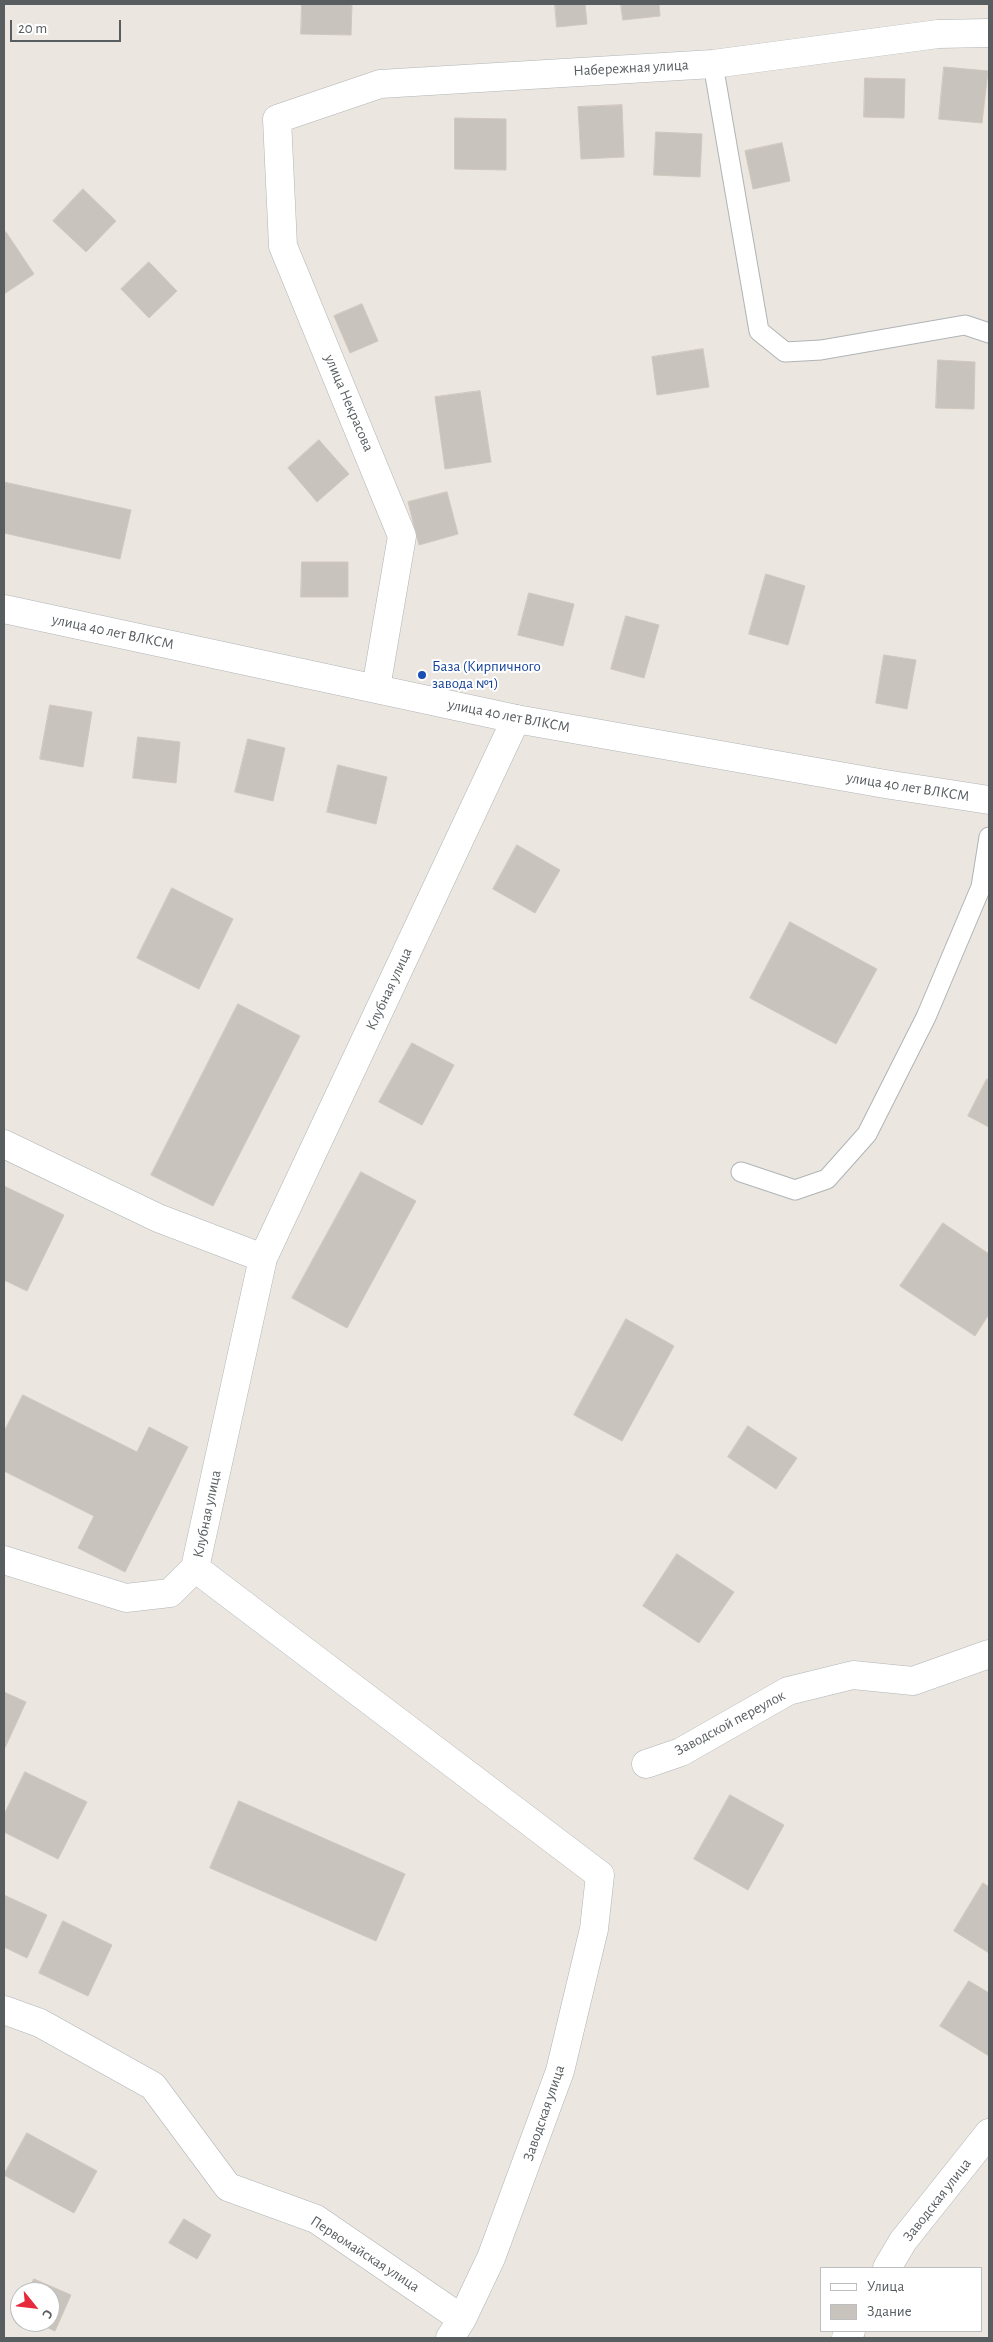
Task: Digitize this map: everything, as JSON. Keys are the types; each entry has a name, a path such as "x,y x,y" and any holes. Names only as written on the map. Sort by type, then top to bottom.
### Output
{"street":[{"name":"Набережная улица","path":"277,119 380,84 713,64 938,34 989,33"},
{"name":"улица Некрасова","path":"277,119 283,246 402,536 376,688"},
{"name":"улица 40 лет ВЛКСМ","path":"4,609 516,719 885,784 989,800"},
{"name":"Клубная улица","path":"4,1560 126,1598 170,1593 195,1568 263,1258 516,719"},
{"path":"4,1144 158,1218 263,1258"},
{"name":"Заводская улица","path":"195,1568 600,1875 594,1928 560,2071 491,2258 456,2328"},
{"name":"Заводской переулок","path":"646,1764 681,1752 788,1691 853,1675 913,1681 989,1654"},
{"name":"Первомайская улица","path":"4,2010 40,2023 152,2086 228,2187 316,2219 456,2328"},
{"name":"Заводская улица","path":"888,2267 903,2241 989,2133"}],"lane":[{"path":"713,64 760,331 784,352 822,350 965,325 989,333"},
{"path":"741,1172 795,1190 827,1179 867,1134 926,1017 981,886 989,837"}],"building":[{"path":"302,4 352,4 351,35 301,34"},
{"path":"555,4 585,4 587,24 557,27"},
{"path":"621,4 659,4 660,16 623,20"},
{"path":"944,67 988,71 982,123 939,119"},
{"path":"865,78 905,79 904,118 864,117"},
{"path":"622,105 624,157 581,159 578,107"},
{"path":"455,118 506,119 506,170 455,169"},
{"path":"656,132 702,134 700,177 654,175"},
{"path":"782,143 790,181 753,189 745,151"},
{"path":"83,189 116,221 86,252 53,221"},
{"path":"6,232 34,274 4,294 4,233"},
{"path":"149,262 177,291 149,318 121,289"},
{"path":"362,304 378,341 350,353 334,316"},
{"path":"703,349 709,387 657,395 652,357"},
{"path":"938,360 975,362 974,409 936,408"},
{"path":"480,391 491,462 445,469 435,397"},
{"path":"319,440 349,474 317,502 288,468"},
{"path":"4,482 131,510 120,559 4,533"},
{"path":"447,492 458,534 419,545 408,502"},
{"path":"302,562 348,562 348,597 301,597"},
{"path":"766,574 805,586 788,645 749,634"},
{"path":"529,593 574,604 563,646 518,635"},
{"path":"626,616 659,625 644,678 611,669"},
{"path":"884,655 916,660 907,709 876,703"},
{"path":"50,705 92,712 83,767 40,759"},
{"path":"138,737 180,742 176,783 133,778"},
{"path":"248,739 285,748 273,801 235,792"},
{"path":"338,765 387,777 376,824 327,812"},
{"path":"517,845 560,870 535,913 493,889"},
{"path":"172,888 233,919 199,989 137,958"},
{"path":"790,922 877,969 836,1044 750,998"},
{"path":"238,1004 300,1036 213,1206 151,1175"},
{"path":"412,1043 454,1065 422,1125 379,1102"},
{"path":"987,1079 989,1080 989,1127 968,1116"},
{"path":"361,1172 416,1201 347,1328 292,1298"},
{"path":"4,1186 64,1215 27,1291 4,1280"},
{"path":"943,1223 989,1254 989,1314 975,1336 900,1286"},
{"path":"626,1319 674,1346 622,1441 574,1415"},
{"path":"23,1395 137,1452 149,1427 188,1447 125,1572 78,1548 94,1516 4,1471 4,1432"},
{"path":"748,1426 797,1458 776,1489 728,1457"},
{"path":"677,1554 734,1592 699,1643 643,1606"},
{"path":"4,1692 26,1702 4,1750"},
{"path":"25,1772 87,1802 58,1859 4,1832 4,1815"},
{"path":"730,1795 784,1825 748,1890 694,1859"},
{"path":"239,1801 405,1874 376,1941 210,1868"},
{"path":"983,1883 989,1887 989,1953 954,1931"},
{"path":"4,1895 47,1915 27,1958 4,1947"},
{"path":"63,1921 112,1945 88,1996 39,1973"},
{"path":"969,1981 989,1993 989,2056 940,2026"},
{"path":"27,2133 97,2171 74,2213 4,2175"},
{"path":"184,2219 211,2235 197,2259 169,2243"},
{"path":"60,2290 71,2295 60,2320"}],"place":[{"name":"База (Кирпичного завода №1)","path":"422,675"}]}
